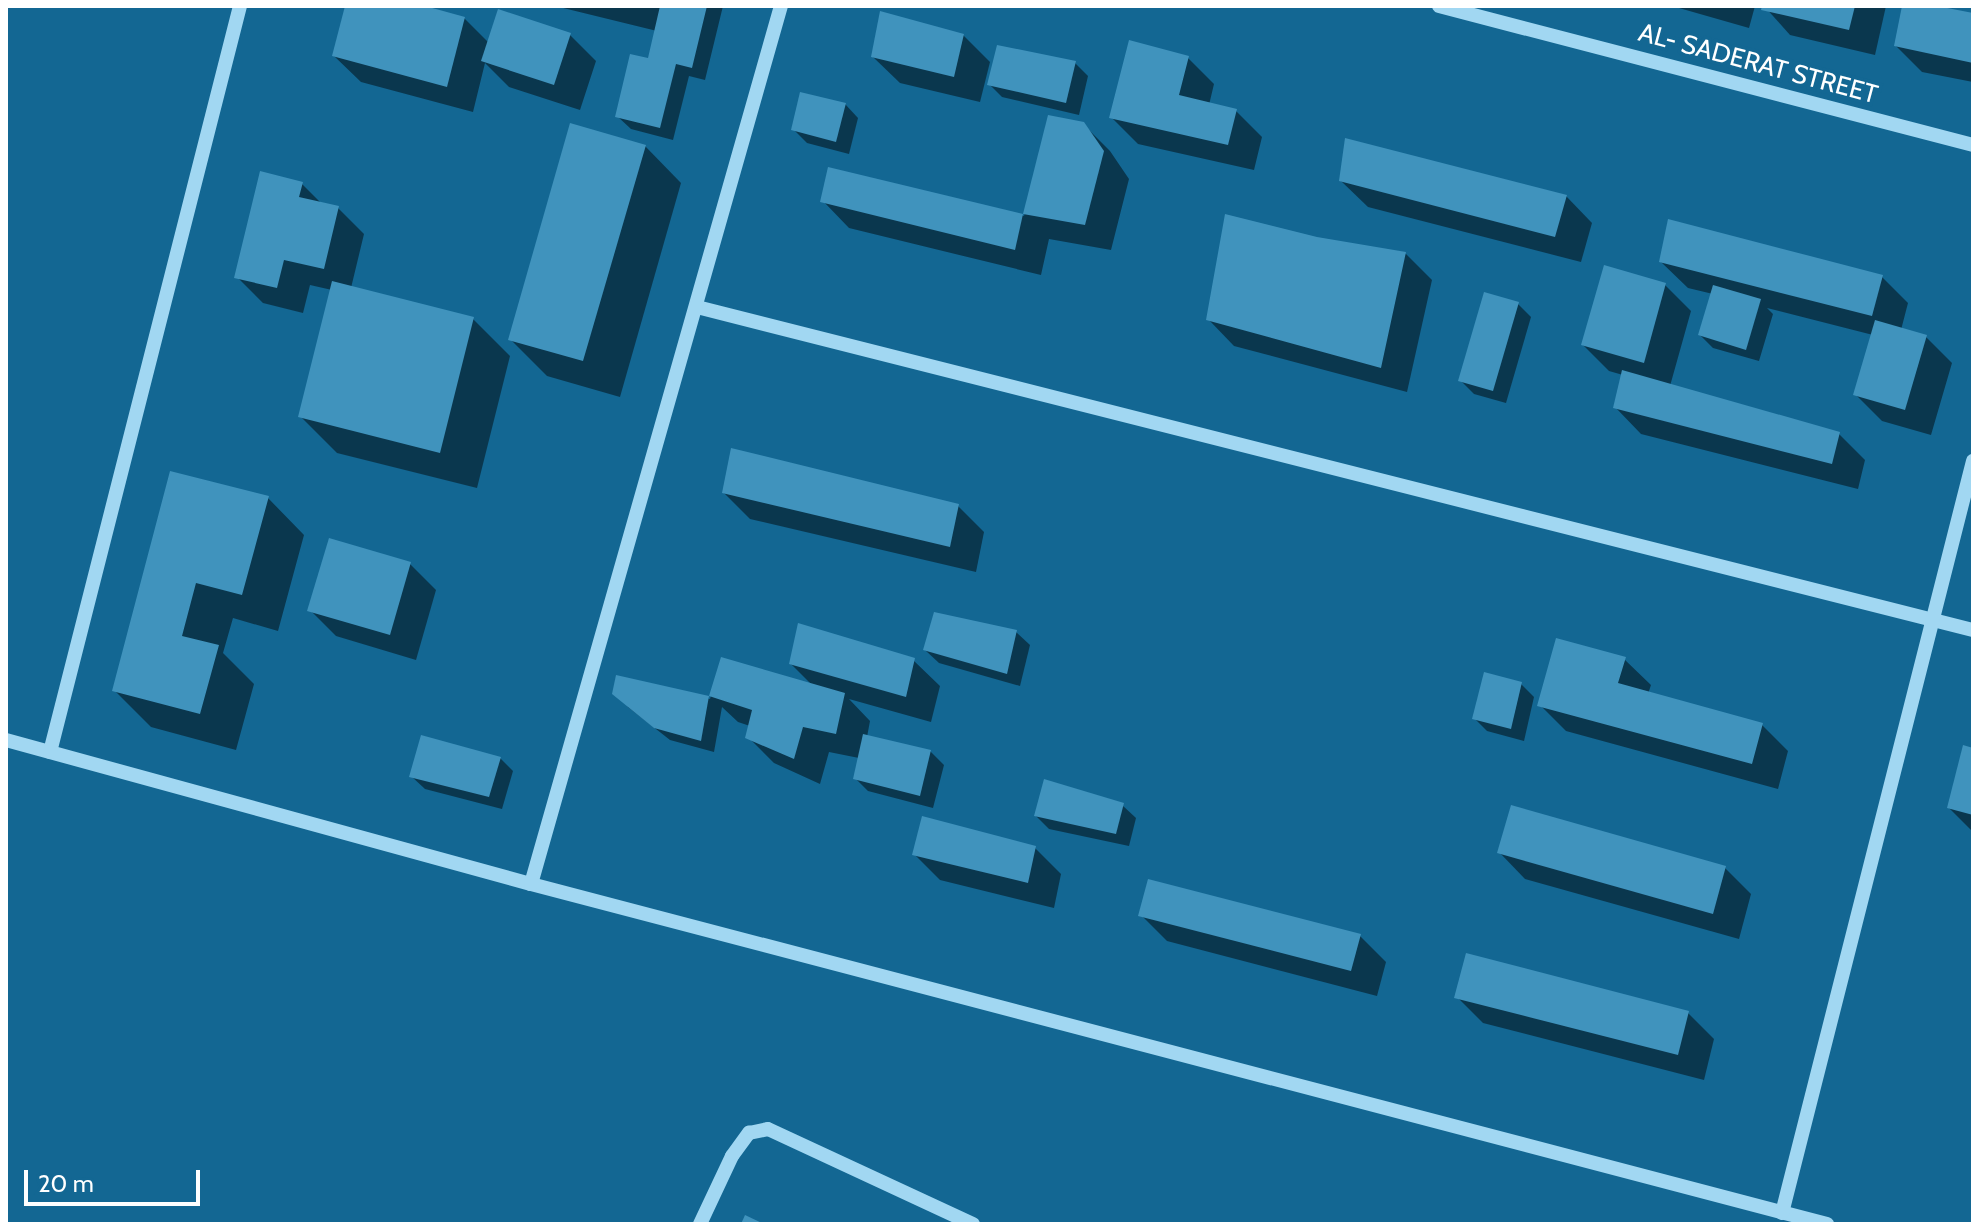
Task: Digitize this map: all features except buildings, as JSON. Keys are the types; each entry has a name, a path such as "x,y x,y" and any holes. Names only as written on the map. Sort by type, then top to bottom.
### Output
{"street":[{"path":"50,752 240,6"},
{"path":"531,884 781,6"},
{"name":"AL- SADERAT STREET","path":"1439,6 1973,145"},
{"path":"697,307 1973,630"},
{"path":"1782,1213 1973,461"},
{"path":"6,740 531,884 1827,1224"},
{"path":"700,1224 732,1156 749,1133 768,1129 973,1224"}]}
